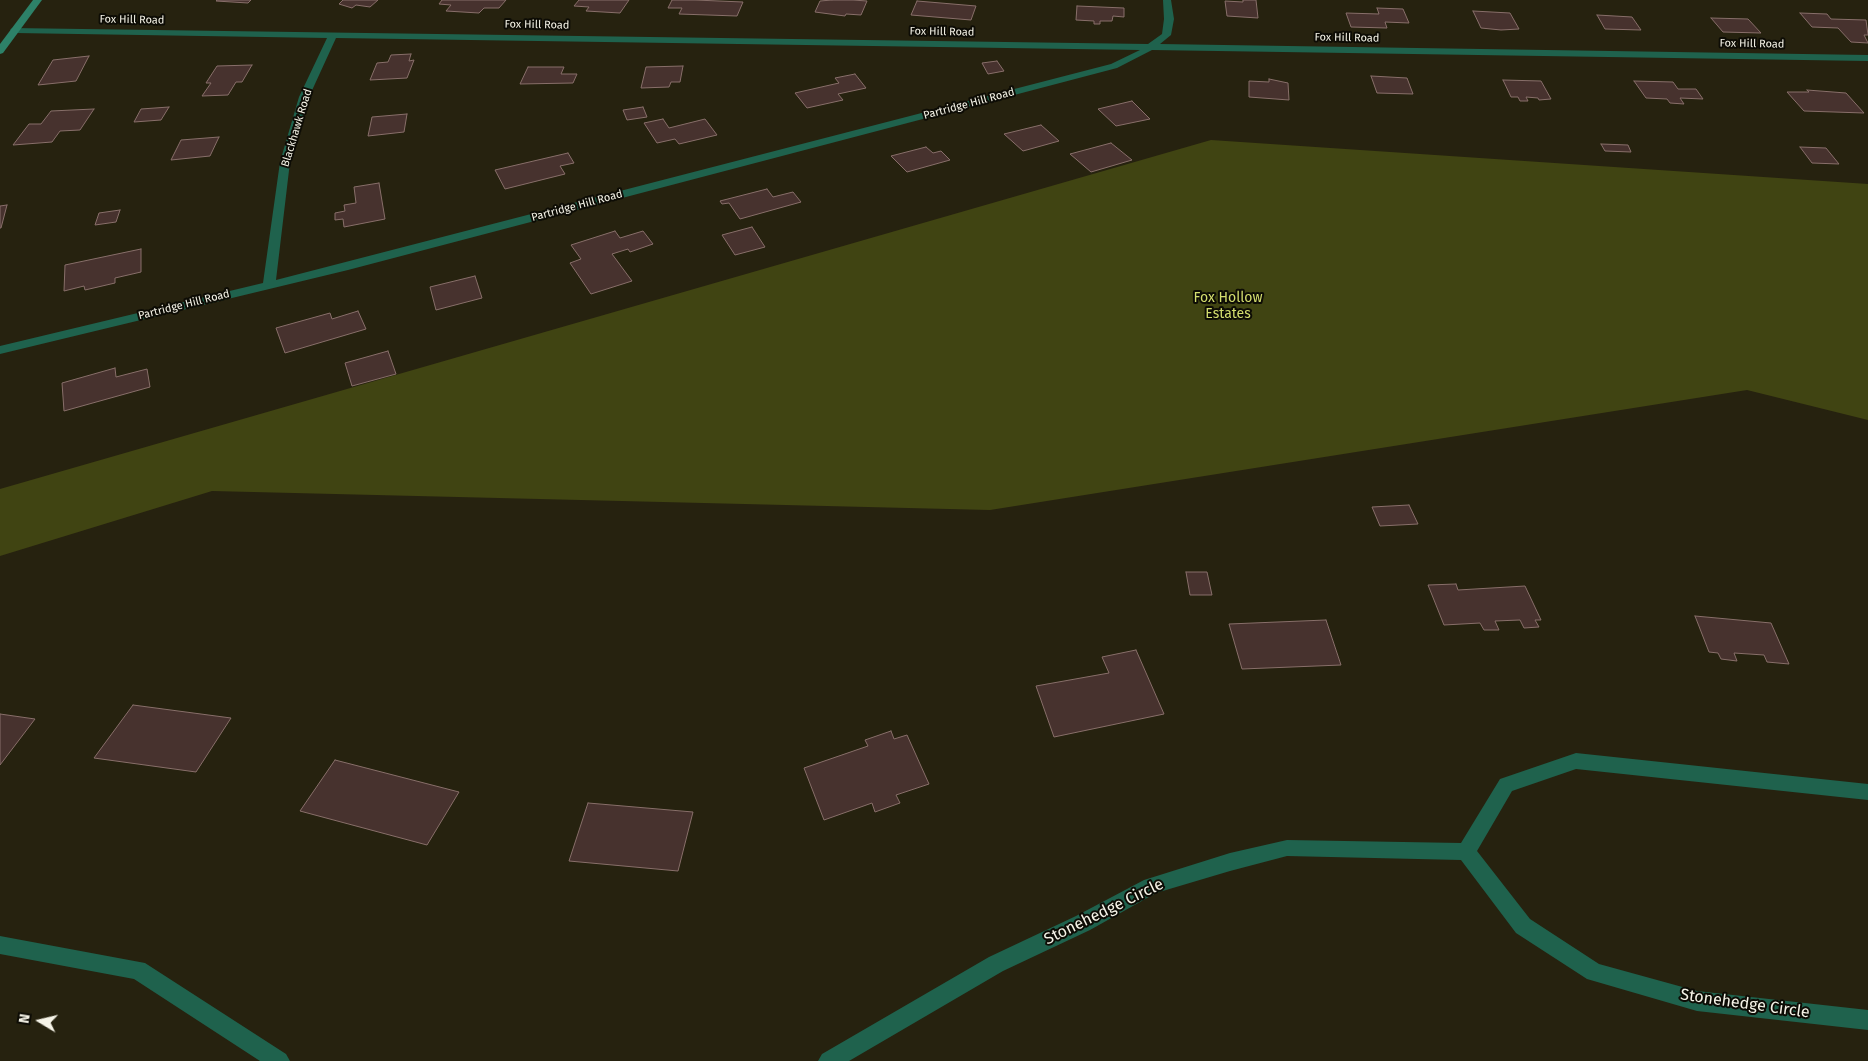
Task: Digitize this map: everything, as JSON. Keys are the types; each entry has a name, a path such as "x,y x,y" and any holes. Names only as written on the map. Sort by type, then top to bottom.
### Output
{"main road":[{"path":"0,51 38,0"}],"street":[{"name":"Partridge Hill Road","path":"0,350 269,285 1114,66 1141,54 1166,35 1169,19 1167,0"},
{"name":"Fox Hill Road","path":"15,30 1868,58"},
{"name":"Blackhawk Road","path":"269,285 285,162 304,97 333,35"},
{"path":"1466,852 1506,785 1576,761 1868,792"},
{"name":"Stonehedge Circle","path":"829,1061 996,964 1083,923 1152,886 1230,862 1287,848 1466,852 1523,926 1594,972 1697,1001 1868,1020"},
{"path":"0,945 14,946 138,970 279,1061"}],"green space":[{"name":"Fox Hollow Estates","path":"1211,140 1868,184 1868,420 1747,390 990,510 212,491 0,556 0,489"}],"building":[{"path":"217,0 251,0 248,3"},
{"path":"343,0 378,0 370,7 356,5 352,8 339,4"},
{"path":"442,0 506,0 499,8 484,8 479,13 446,11 451,5 439,4"},
{"path":"579,0 629,0 620,13 586,11 589,7 574,6"},
{"path":"672,0 743,2 737,16 679,14 682,8 668,8"},
{"path":"1243,0 1256,0 1258,18 1227,16 1225,1 1243,2"},
{"path":"820,1 867,1 861,15 846,14 845,16 815,12"},
{"path":"917,1 976,6 971,20 911,15"},
{"path":"1077,6 1124,8 1124,17 1113,16 1112,21 1100,21 1100,24 1094,24 1094,21 1076,20"},
{"path":"1377,8 1403,9 1409,23 1385,22 1387,28 1351,27 1346,13 1379,14"},
{"path":"1473,11 1510,13 1519,29 1481,28"},
{"path":"1800,13 1827,14 1831,19 1866,20 1868,35 1864,35 1868,43 1851,42 1838,28 1812,27"},
{"path":"1597,15 1632,17 1641,30 1605,29"},
{"path":"1711,18 1748,19 1761,33 1723,32"},
{"path":"411,54 409,61 414,60 407,78 370,80 377,63 388,62 391,55"},
{"path":"89,56 76,81 38,85 53,60"},
{"path":"997,61 1004,71 988,74 982,63"},
{"path":"252,65 242,82 236,82 228,95 202,96 211,83 206,83 217,66"},
{"path":"683,66 680,82 671,82 669,87 641,88 646,67"},
{"path":"528,67 564,67 561,74 577,74 573,83 520,84"},
{"path":"855,74 866,88 838,94 843,100 807,108 795,93 839,83 835,78"},
{"path":"1371,76 1407,78 1413,94 1377,93"},
{"path":"1269,79 1288,83 1289,100 1249,97 1249,81 1269,82"},
{"path":"1503,80 1541,81 1551,99 1539,100 1538,98 1526,97 1528,101 1520,101 1518,97 1511,97"},
{"path":"1634,81 1673,82 1678,89 1696,89 1703,99 1680,98 1684,104 1670,103 1667,99 1646,98"},
{"path":"1807,90 1846,93 1864,113 1804,111 1787,92 1809,92"},
{"path":"1132,101 1150,119 1116,126 1098,109"},
{"path":"169,107 161,120 134,122 141,109"},
{"path":"643,107 647,117 627,120 623,110"},
{"path":"94,109 80,130 60,131 52,142 13,145 29,124 41,124 51,111"},
{"path":"407,114 404,132 368,136 372,117"},
{"path":"663,119 669,128 705,119 717,135 679,144 675,139 657,143 644,123"},
{"path":"1041,125 1059,141 1023,151 1004,134"},
{"path":"219,137 210,156 171,160 181,140"},
{"path":"1111,143 1132,160 1091,172 1070,154"},
{"path":"1601,144 1628,145 1631,152 1605,151"},
{"path":"926,147 933,153 941,151 950,160 907,172 891,156"},
{"path":"1800,147 1826,148 1839,164 1812,163"},
{"path":"568,153 574,163 560,166 565,174 505,189 495,170"},
{"path":"379,183 385,219 344,227 343,219 335,220 335,213 345,211 344,205 356,203 354,187"},
{"path":"767,189 773,197 793,192 801,202 740,219 729,203 722,204 720,201"},
{"path":"7,205 1,228 0,228 0,206"},
{"path":"120,210 116,222 95,225 99,213"},
{"path":"752,227 765,247 735,255 722,235"},
{"path":"615,231 620,238 643,231 653,244 630,252 628,249 612,254 632,281 591,294 570,263 581,259 571,245"},
{"path":"141,249 141,272 115,278 115,283 85,290 84,286 64,291 65,265"},
{"path":"475,276 482,298 436,310 430,287"},
{"path":"358,311 366,329 285,353 276,328 330,313 332,319"},
{"path":"388,351 396,374 352,386 345,363"},
{"path":"115,368 116,377 147,369 150,387 64,411 62,383"},
{"path":"1409,505 1418,524 1380,526 1372,507"},
{"path":"1186,572 1207,572 1212,595 1190,595"},
{"path":"1456,584 1458,590 1525,586 1541,620 1535,620 1539,627 1524,628 1520,620 1495,621 1499,630 1484,630 1480,623 1444,625 1428,585"},
{"path":"1695,616 1771,623 1789,664 1767,662 1764,655 1734,653 1737,661 1721,659 1718,653 1709,652"},
{"path":"1326,620 1341,665 1242,669 1229,624"},
{"path":"1136,650 1164,714 1054,737 1036,686 1109,673 1102,657"},
{"path":"133,705 231,718 196,772 94,758"},
{"path":"0,714 35,719 0,765"},
{"path":"891,731 894,739 907,735 929,784 896,795 900,803 875,812 872,803 824,820 804,768 868,746 865,740"},
{"path":"335,760 459,792 427,845 300,811"},
{"path":"588,803 693,812 678,871 569,861"}]}
